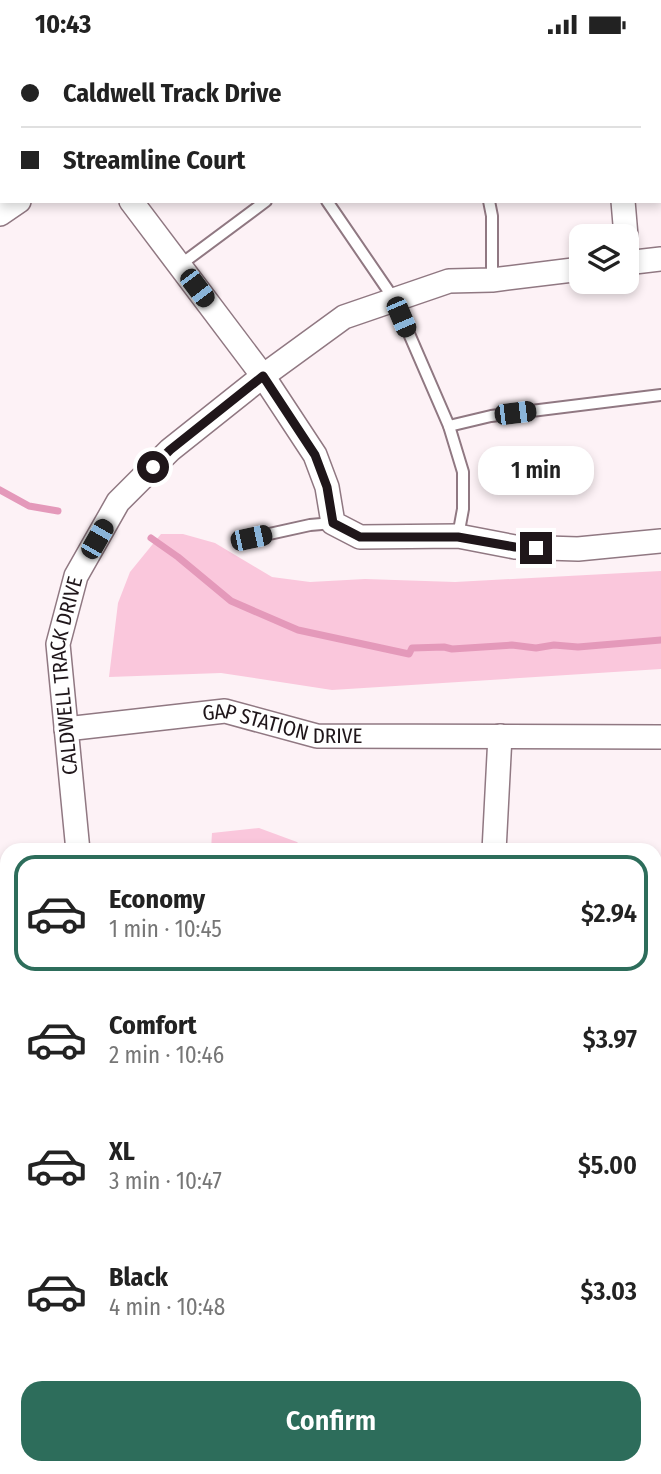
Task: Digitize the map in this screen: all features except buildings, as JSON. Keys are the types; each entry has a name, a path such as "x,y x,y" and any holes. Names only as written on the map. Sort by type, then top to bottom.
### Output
{"street":[{"path":"0,214 16,203"},
{"path":"133,203 263,376 315,455 327,487 333,523 360,537 458,537 515,547 578,549 661,541"},
{"path":"622,203 625,224"},
{"path":"639,258 661,259"},
{"name":"CALDWELL TRACK DRIVE","path":"77,843 58,644 76,576 118,502 170,450 263,376 344,317 449,281 492,280 569,270"},
{"name":"GAP STATION DRIVE","path":"66,729 225,711 317,736 661,737"},
{"path":"495,843 500,736"}],"lane":[{"path":"180,265 263,203"},
{"path":"328,203 394,299 449,426 463,472 463,509 458,537"},
{"path":"489,203 492,216 492,280"},
{"path":"449,426 491,416 661,395"},
{"path":"251,538 310,525 333,523"}],"shaded area":[{"path":"161,534 183,534 215,543 272,577 310,582 365,579 455,582 661,571 661,669 332,690 221,673 109,677 118,603 130,572"},
{"path":"259,828 298,843 211,843 212,833"}],"waterway":[{"path":"0,490 29,506 58,511"},
{"path":"151,538 231,601 298,630 409,654 412,648 452,649 512,645 536,648 554,645 578,647 661,640"}],"route":[{"path":"153,467 170,450 263,376 315,455 327,487 333,523 360,537 458,537 536,548"}]}
